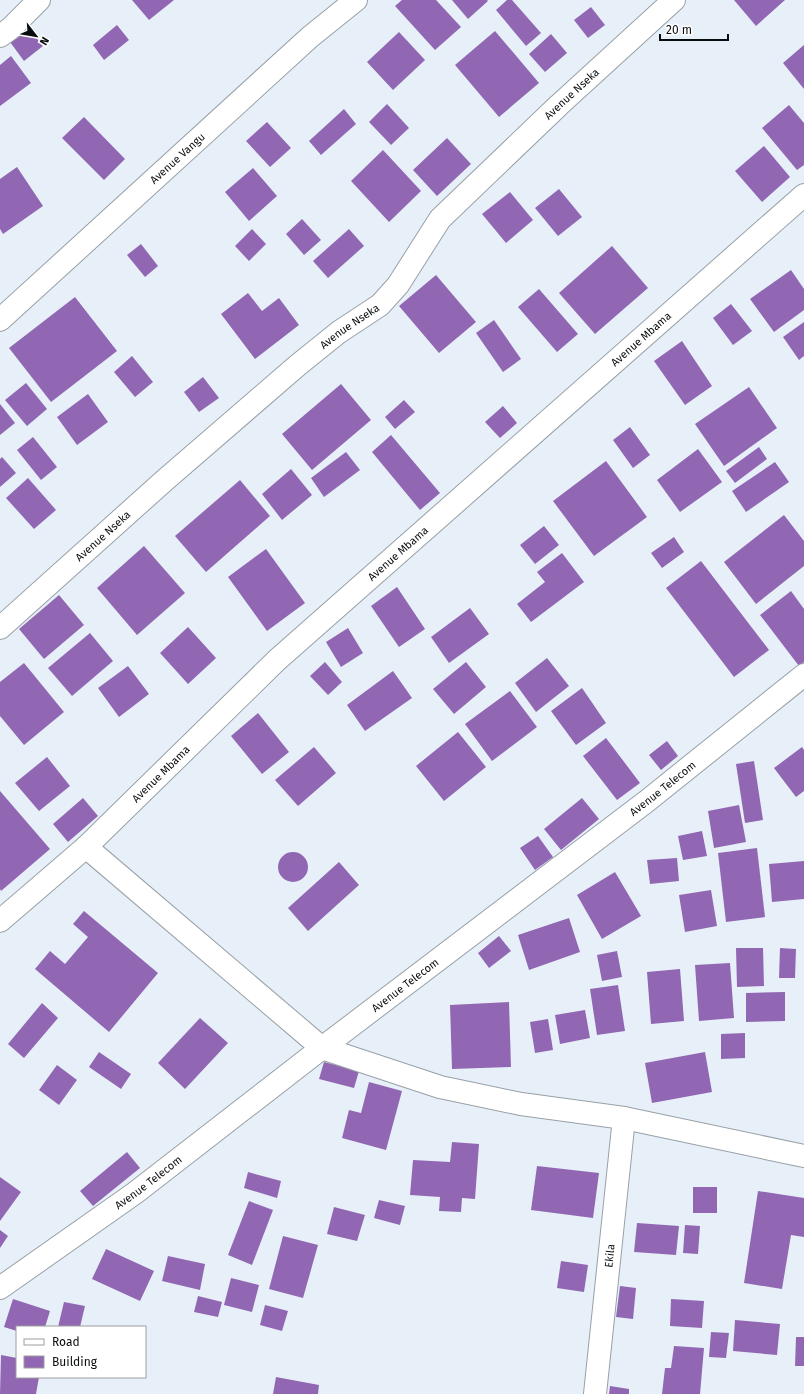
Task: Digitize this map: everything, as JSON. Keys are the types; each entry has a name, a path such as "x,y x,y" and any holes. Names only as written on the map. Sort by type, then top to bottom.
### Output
{"street":[{"path":"0,36 11,28 38,0"},
{"name":"Avenue Vangu","path":"0,320 310,37 356,0"},
{"name":"Avenue Nseka","path":"0,628 165,480 298,365 339,332 380,305 398,285 440,219 674,0"},
{"name":"Avenue Mbama","path":"0,921 86,847 277,660 804,195"},
{"name":"Avenue Telecom","path":"0,1288 135,1193 322,1048 647,801 804,675"},
{"path":"86,847 322,1048 440,1087 521,1104 624,1118 804,1156"},
{"name":"Ekila","path":"595,1394 624,1118"}],"building":[{"path":"132,0 174,0 149,20"},
{"path":"402,0 436,0 461,27 435,50 395,6"},
{"path":"452,0 487,0 488,1 468,19"},
{"path":"507,0 512,0 541,33 526,46 496,10"},
{"path":"734,0 785,0 756,26"},
{"path":"591,7 605,25 588,38 574,20"},
{"path":"117,25 129,40 104,60 93,45"},
{"path":"28,28 43,46 24,61 10,42"},
{"path":"495,31 539,83 499,117 455,65"},
{"path":"399,32 425,60 393,90 367,62"},
{"path":"551,34 567,53 545,72 529,54"},
{"path":"804,45 804,89 783,63"},
{"path":"11,56 31,83 0,106 0,65"},
{"path":"387,104 409,128 391,145 369,122"},
{"path":"789,105 804,123 804,165 797,170 762,128"},
{"path":"344,109 356,124 321,155 309,141"},
{"path":"84,117 125,159 104,180 62,138"},
{"path":"267,122 291,148 270,167 246,141"},
{"path":"447,138 471,164 437,196 413,170"},
{"path":"764,146 790,177 762,202 735,171"},
{"path":"383,150 421,191 389,222 351,181"},
{"path":"17,167 43,206 3,234 0,229 0,179"},
{"path":"253,168 277,196 249,221 225,192"},
{"path":"559,189 582,217 558,236 535,208"},
{"path":"510,192 533,220 506,243 482,214"},
{"path":"302,219 321,240 304,255 286,234"},
{"path":"252,229 266,244 249,261 235,246"},
{"path":"349,229 364,246 328,278 313,261"},
{"path":"141,244 158,266 145,277 127,255"},
{"path":"612,246 648,288 595,334 559,293"},
{"path":"791,270 804,289 804,310 774,332 750,299"},
{"path":"436,275 476,322 439,353 399,306"},
{"path":"539,289 578,334 557,352 518,307"},
{"path":"248,293 262,311 279,298 299,325 255,359 221,314"},
{"path":"75,297 117,351 51,402 9,348"},
{"path":"731,304 752,331 733,345 713,318"},
{"path":"494,320 521,359 503,372 476,333"},
{"path":"804,322 804,356 799,360 783,337"},
{"path":"682,341 712,386 685,405 654,361"},
{"path":"132,356 153,382 135,397 114,372"},
{"path":"203,377 219,398 199,412 184,392"},
{"path":"26,383 47,409 27,426 5,400"},
{"path":"341,384 371,420 312,470 282,434"},
{"path":"749,387 777,428 724,466 695,424"},
{"path":"88,394 108,422 77,445 57,417"},
{"path":"404,400 415,412 395,429 385,417"},
{"path":"0,404 15,423 0,435"},
{"path":"503,406 517,423 500,438 485,422"},
{"path":"630,427 650,455 633,468 613,440"},
{"path":"391,435 440,493 420,510 372,452"},
{"path":"33,437 57,467 41,480 17,450"},
{"path":"759,447 767,459 735,483 726,471"},
{"path":"698,449 722,482 680,512 657,480"},
{"path":"346,452 360,470 324,497 311,478"},
{"path":"2,457 16,473 0,487 0,459"},
{"path":"606,461 647,517 594,556 553,501"},
{"path":"775,462 789,482 746,512 732,491"},
{"path":"291,469 312,495 282,520 262,494"},
{"path":"28,478 56,510 34,529 6,498"},
{"path":"240,480 270,516 206,572 175,536"},
{"path":"784,515 804,541 804,566 756,604 724,562"},
{"path":"544,526 559,545 535,564 520,545"},
{"path":"674,537 684,552 662,568 651,553"},
{"path":"144,546 185,593 137,635 97,588"},
{"path":"266,549 305,603 267,631 228,577"},
{"path":"562,553 584,582 531,622 517,604 545,582 537,572"},
{"path":"701,561 769,650 734,677 666,588"},
{"path":"397,587 425,629 399,647 371,606"},
{"path":"791,591 804,609 804,662 799,666 760,615"},
{"path":"59,595 84,625 44,659 19,629"},
{"path":"470,608 489,634 449,663 431,637"},
{"path":"188,627 216,658 188,684 160,653"},
{"path":"348,628 363,653 341,667 326,642"},
{"path":"90,633 113,661 72,696 48,668"},
{"path":"547,658 569,686 536,712 515,683"},
{"path":"325,662 342,682 328,695 310,676"},
{"path":"466,662 486,687 454,714 433,689"},
{"path":"24,663 64,712 24,745 0,716 0,682"},
{"path":"128,666 149,694 119,717 98,688"},
{"path":"393,671 412,698 365,731 347,705"},
{"path":"582,688 606,723 576,745 551,711"},
{"path":"510,691 537,727 492,761 465,724"},
{"path":"258,713 289,752 262,774 231,736"},
{"path":"458,732 486,767 444,801 416,766"},
{"path":"606,738 640,783 617,800 583,756"},
{"path":"667,741 678,756 661,770 649,755"},
{"path":"314,747 336,773 298,806 275,780"},
{"path":"802,747 804,750 804,791 796,797 774,768"},
{"path":"47,757 70,786 39,811 15,783"},
{"path":"754,761 763,820 745,823 736,764"},
{"path":"0,791 50,849 1,891 0,889"},
{"path":"83,798 98,816 68,842 53,824"},
{"path":"582,798 599,819 561,850 544,829"},
{"path":"739,805 746,842 714,848 708,811"},
{"path":"702,831 707,856 683,860 678,836"},
{"path":"538,836 553,857 535,870 520,848"},
{"path":"757,848 765,917 726,922 718,853"},
{"path":"293,852 304,856 308,867 304,878 293,882 282,878 278,867 282,856"},
{"path":"677,858 679,881 650,884 647,860"},
{"path":"804,861 804,899 772,902 769,864"},
{"path":"339,862 359,885 308,931 288,908"},
{"path":"615,872 641,916 602,939 577,895"},
{"path":"711,890 717,926 685,932 679,895"},
{"path":"84,911 158,973 109,1032 35,969 50,951 65,964 88,937 73,924"},
{"path":"569,918 580,952 529,970 518,935"},
{"path":"499,936 511,951 489,968 478,953"},
{"path":"736,948 763,948 764,986 737,987"},
{"path":"780,948 796,949 795,978 779,978"},
{"path":"617,951 622,977 602,981 597,955"},
{"path":"730,963 734,1018 699,1021 695,965"},
{"path":"680,969 684,1021 651,1024 647,972"},
{"path":"618,985 625,1031 597,1035 590,989"},
{"path":"785,992 785,1021 746,1022 746,993"},
{"path":"509,1002 511,1067 452,1069 450,1005"},
{"path":"42,1003 58,1018 24,1058 8,1044"},
{"path":"585,1010 590,1038 560,1044 555,1015"},
{"path":"200,1018 228,1043 185,1089 158,1063"},
{"path":"548,1019 553,1050 535,1053 530,1022"},
{"path":"745,1033 745,1058 721,1059 721,1034"},
{"path":"99,1052 131,1074 121,1089 89,1067"},
{"path":"705,1052 712,1092 652,1103 645,1063"},
{"path":"324,1062 359,1071 354,1088 319,1079"},
{"path":"57,1065 77,1080 59,1105 39,1090"},
{"path":"369,1082 402,1091 386,1150 342,1138 349,1110 361,1113"},
{"path":"452,1142 479,1144 475,1199 462,1198 461,1212 439,1211 440,1197 410,1195 413,1160 450,1162"},
{"path":"127,1152 140,1168 93,1206 80,1191"},
{"path":"537,1166 599,1173 593,1218 531,1210"},
{"path":"248,1172 281,1181 277,1198 244,1188"},
{"path":"0,1177 21,1192 0,1221"},
{"path":"693,1187 717,1187 717,1213 693,1213"},
{"path":"758,1191 804,1198 804,1237 791,1235 782,1289 744,1283"},
{"path":"379,1200 405,1206 400,1225 374,1218"},
{"path":"249,1201 273,1210 252,1265 228,1255"},
{"path":"334,1207 365,1215 357,1241 327,1234"},
{"path":"637,1223 679,1226 676,1255 634,1252"},
{"path":"685,1225 700,1226 698,1254 683,1253"},
{"path":"0,1230 8,1236 0,1248"},
{"path":"283,1236 318,1245 303,1298 269,1289"},
{"path":"106,1249 154,1271 140,1301 92,1279"},
{"path":"168,1256 205,1264 200,1290 162,1281"},
{"path":"561,1261 588,1265 584,1292 557,1288"},
{"path":"231,1278 259,1285 252,1312 224,1305"},
{"path":"620,1286 636,1288 633,1319 616,1317"},
{"path":"198,1296 222,1302 218,1317 194,1312"},
{"path":"13,1299 50,1311 45,1326 16,1326 16,1331 4,1327"},
{"path":"671,1299 704,1301 702,1328 670,1326"},
{"path":"64,1302 85,1306 80,1326 58,1326"},
{"path":"265,1305 288,1311 282,1331 260,1325"},
{"path":"735,1320 780,1324 777,1355 733,1351"},
{"path":"711,1332 729,1333 726,1358 709,1357"},
{"path":"796,1337 804,1337 804,1366 795,1366"},
{"path":"674,1346 704,1348 700,1394 662,1394 665,1368 671,1368"},
{"path":"1,1355 16,1358 16,1378 39,1378 36,1394 0,1394"},
{"path":"276,1377 319,1385 318,1394 273,1394"},
{"path":"610,1386 629,1389 629,1394 609,1394"}]}
